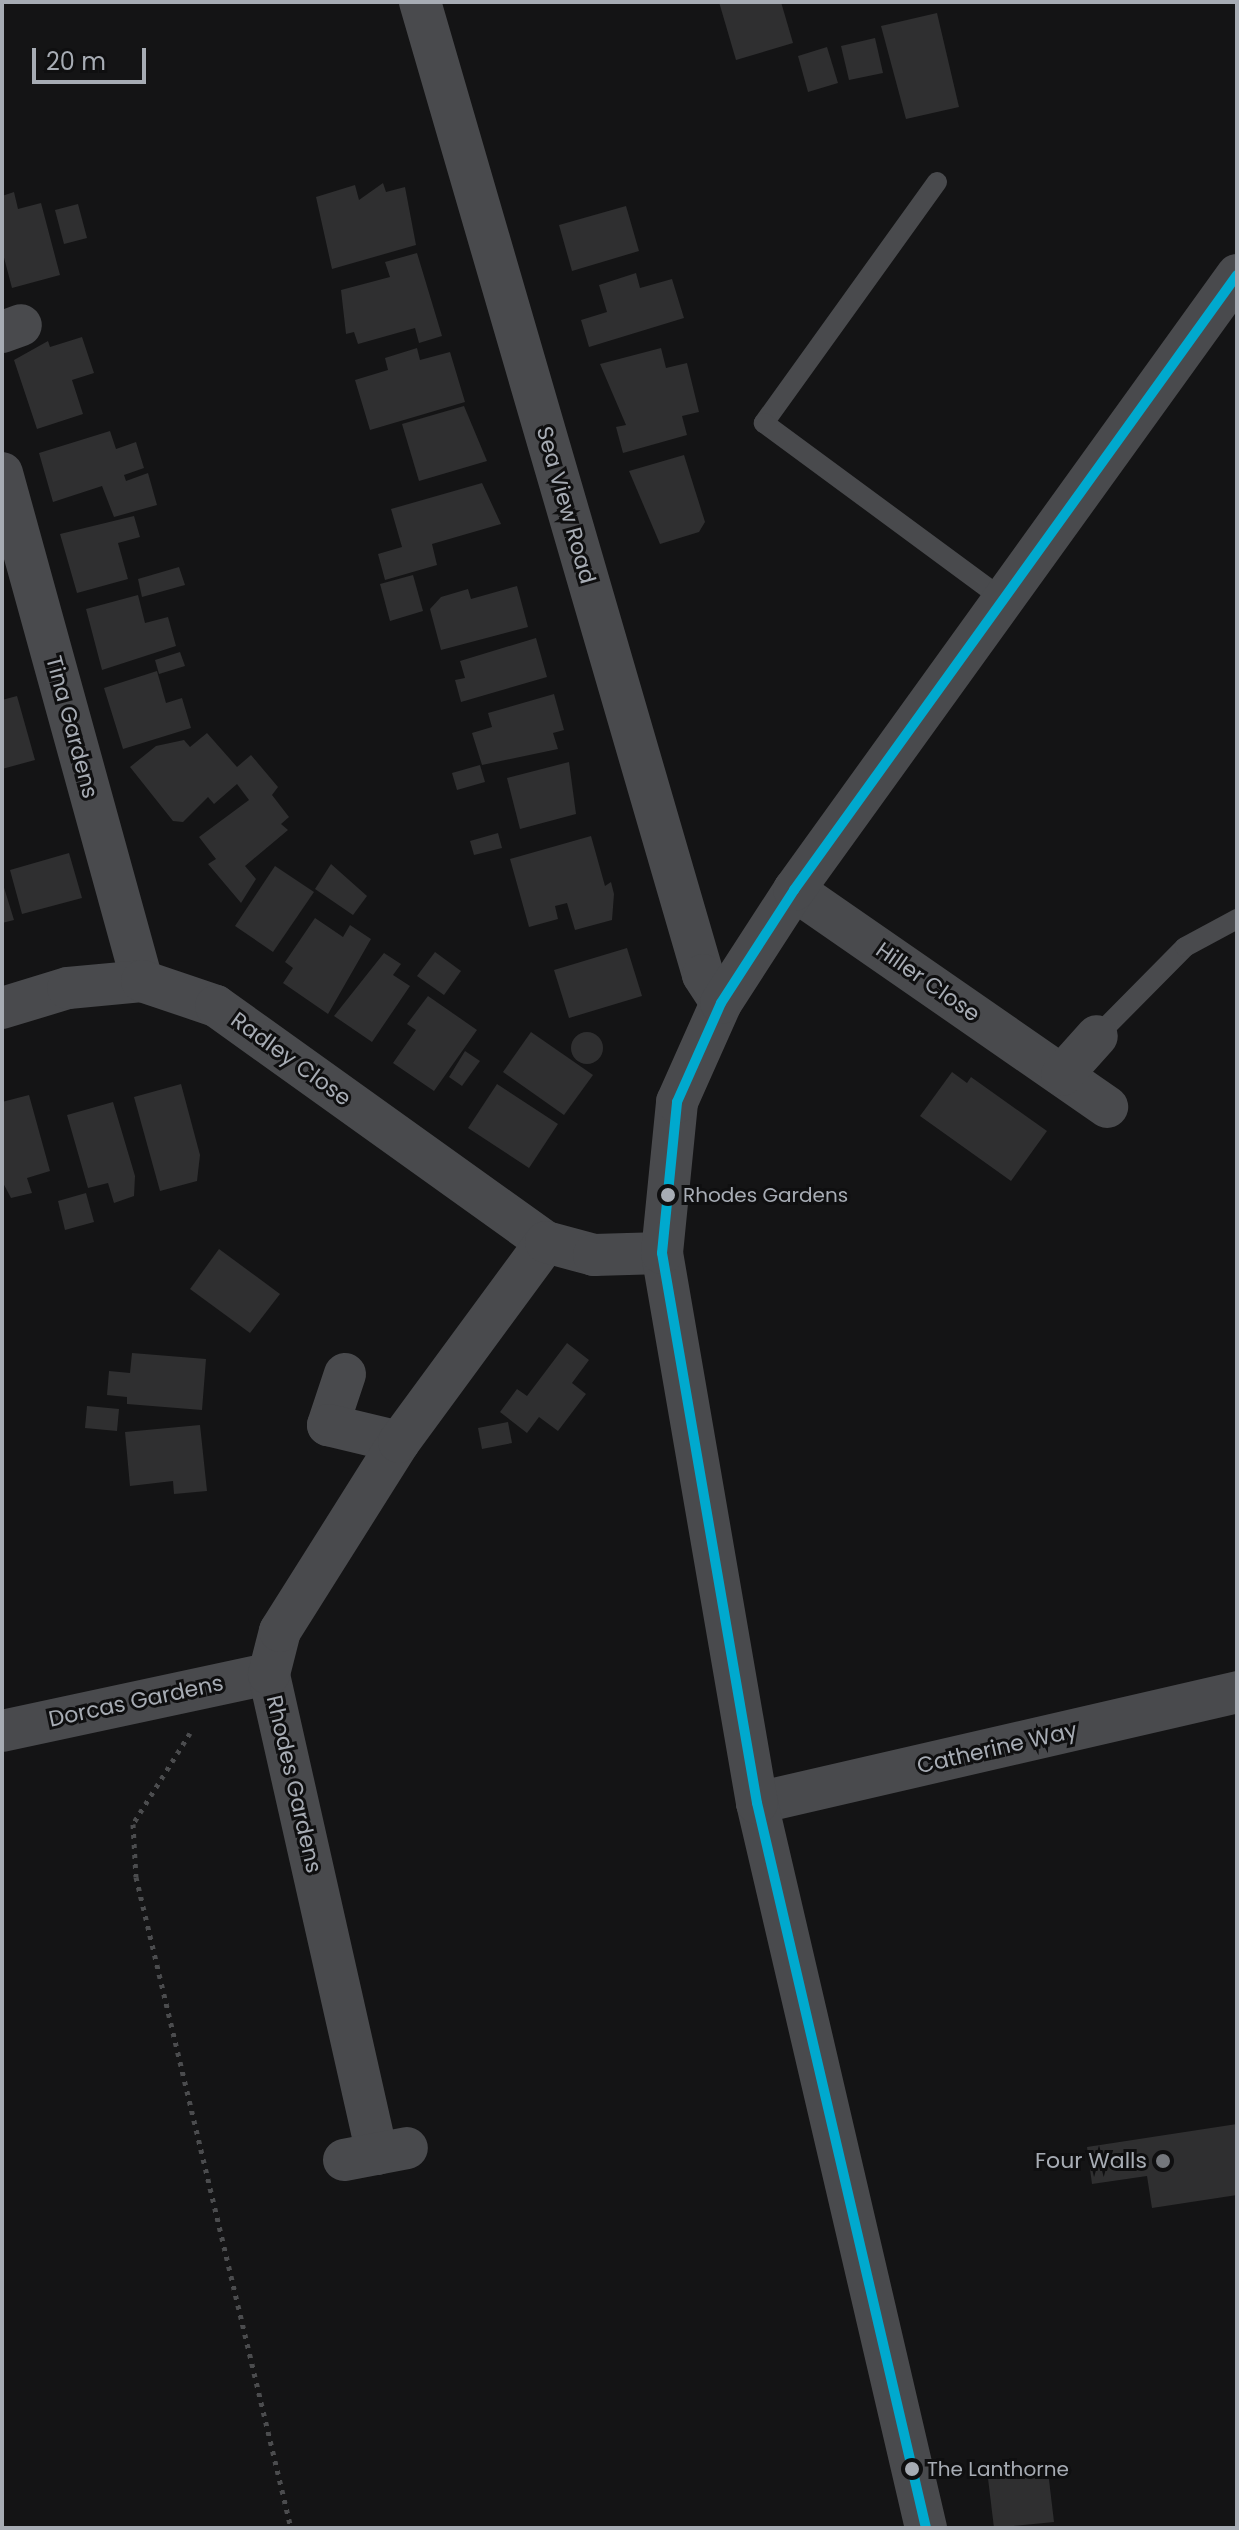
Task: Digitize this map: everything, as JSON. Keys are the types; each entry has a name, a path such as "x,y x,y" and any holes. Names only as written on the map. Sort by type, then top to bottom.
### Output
{"street":[{"name":"Sea View Road","path":"420,2 703,975 721,1003"},
{"path":"926,2528 757,1803 662,1253 677,1102 721,1003 794,890 1237,275"},
{"name":"Tina Gardens","path":"2,473 142,981"},
{"name":"Hiller Close","path":"794,890 1107,1107"},
{"name":"Radley Close","path":"2,1008 68,988 142,981 216,1006 546,1242"},
{"path":"1062,1075 1097,1036"},
{"path":"546,1242 594,1255 662,1253"},
{"name":"Rhodes Gardens","path":"376,2154 269,1674 280,1631 399,1442 546,1242"},
{"path":"345,1374 328,1425 399,1442"},
{"name":"Dorcas Gardens","path":"2,1731 269,1674"},
{"name":"Catherine Way","path":"757,1803 1237,1692"}],"lane":[{"path":"937,182 764,423 1004,600"},
{"path":"1097,1036 1185,947 1237,919"}],"path":[{"path":"222,1682 133,1824 136,1877 291,2528"}],"building":[{"path":"719,2 781,2 793,43 736,60"},
{"path":"937,13 959,107 906,119 881,26"},
{"path":"875,38 883,73 849,80 841,46"},
{"path":"827,47 838,83 808,92 798,56"},
{"path":"383,183 386,192 405,187 416,245 332,269 316,197 355,185 359,200"},
{"path":"14,192 18,209 41,203 60,275 12,288 2,250 2,196"},
{"path":"78,204 87,238 64,244 55,210"},
{"path":"626,206 639,251 572,271 559,225"},
{"path":"417,253 442,336 419,343 415,328 358,344 354,332 346,334 341,290 390,277 385,262"},
{"path":"636,273 640,288 672,279 684,318 589,347 581,320 607,312 599,285"},
{"path":"82,337 94,373 72,380 83,414 37,429 14,360 48,341 50,347"},
{"path":"417,348 420,360 450,352 465,402 370,430 355,380 388,370 385,358"},
{"path":"661,348 666,368 687,363 699,412 682,416 687,435 623,453 616,427 626,425 600,364"},
{"path":"464,406 487,461 419,481 402,424"},
{"path":"110,431 116,449 136,442 144,468 124,475 126,481 148,473 157,505 114,517 102,486 53,502 39,453"},
{"path":"684,455 705,522 699,532 660,544 629,471"},
{"path":"482,483 501,524 432,544 437,565 385,580 378,554 402,547 391,509"},
{"path":"134,516 140,537 118,543 128,579 77,593 60,534"},
{"path":"179,567 185,585 142,597 138,579"},
{"path":"413,575 423,611 390,621 380,584"},
{"path":"517,586 528,627 441,650 430,609 441,597 468,589 471,599"},
{"path":"138,595 145,623 168,617 176,646 102,670 86,609"},
{"path":"536,638 547,677 461,702 455,680 465,678 460,661"},
{"path":"180,652 185,666 159,674 155,660"},
{"path":"157,671 166,703 182,698 191,728 123,749 104,688"},
{"path":"554,694 564,730 553,733 558,749 482,765 472,733 492,727 488,713"},
{"path":"17,696 35,760 2,769 2,700"},
{"path":"207,733 237,767 251,755 278,787 272,795 289,817 281,824 288,830 245,866 256,879 241,903 208,864 216,859 199,837 249,800 237,784 214,804 208,797 183,822 173,821 130,767 156,746 184,740 190,747"},
{"path":"569,762 576,814 520,829 507,778"},
{"path":"480,765 485,782 457,790 452,773"},
{"path":"498,833 502,848 474,855 470,841"},
{"path":"591,836 605,886 611,882 614,894 612,920 575,930 567,903 555,906 558,919 529,927 510,859"},
{"path":"69,853 82,898 22,914 10,870"},
{"path":"331,864 367,896 353,915 315,889"},
{"path":"275,866 314,892 273,952 235,926"},
{"path":"2,881 14,920 2,923"},
{"path":"315,918 343,937 350,925 371,939 328,1014 283,983 293,968 285,962"},
{"path":"627,948 642,996 569,1018 554,970"},
{"path":"435,952 461,971 444,995 417,976"},
{"path":"384,953 401,964 393,975 410,986 372,1042 334,1016"},
{"path":"428,996 477,1030 434,1091 393,1063 416,1030 407,1024"},
{"path":"531,1032 593,1075 564,1115 503,1072"},
{"path":"587,1032 599,1036 603,1048 599,1060 587,1064 575,1060 571,1048 575,1036"},
{"path":"465,1051 480,1061 462,1086 449,1077"},
{"path":"952,1072 967,1083 971,1077 1047,1131 1011,1181 920,1116"},
{"path":"181,1084 200,1155 197,1181 160,1191 134,1097"},
{"path":"497,1084 558,1124 529,1168 468,1128"},
{"path":"29,1095 50,1171 27,1178 32,1193 11,1198 2,1181 2,1102"},
{"path":"113,1102 135,1176 134,1196 114,1203 108,1183 88,1188 67,1115"},
{"path":"86,1193 94,1222 65,1230 58,1201"},
{"path":"219,1249 280,1294 250,1333 190,1289"},
{"path":"567,1343 589,1360 572,1383 586,1394 558,1431 539,1417 527,1433 500,1412 517,1389 527,1396"},
{"path":"132,1353 206,1359 202,1410 127,1404 127,1397 107,1395 109,1371 130,1373"},
{"path":"87,1406 119,1409 117,1431 85,1428"},
{"path":"508,1422 512,1443 482,1449 478,1428"},
{"path":"200,1425 207,1491 174,1494 173,1481 130,1486 125,1432"},
{"name":"Four Walls","path":"1237,2124 1237,2195 1152,2208 1147,2176 1092,2184 1087,2147"},
{"name":"The Lanthorne","path":"1047,2463 1054,2522 994,2528 987,2470"}],"transit line":[{"path":"926,2528 757,1803 662,1253 677,1102 721,1003 794,890 1237,275"}],"place":[{"name":"Rhodes Gardens","path":"668,1195"},
{"name":"Four Walls","path":"1163,2161"},
{"name":"The Lanthorne","path":"912,2469"}]}
